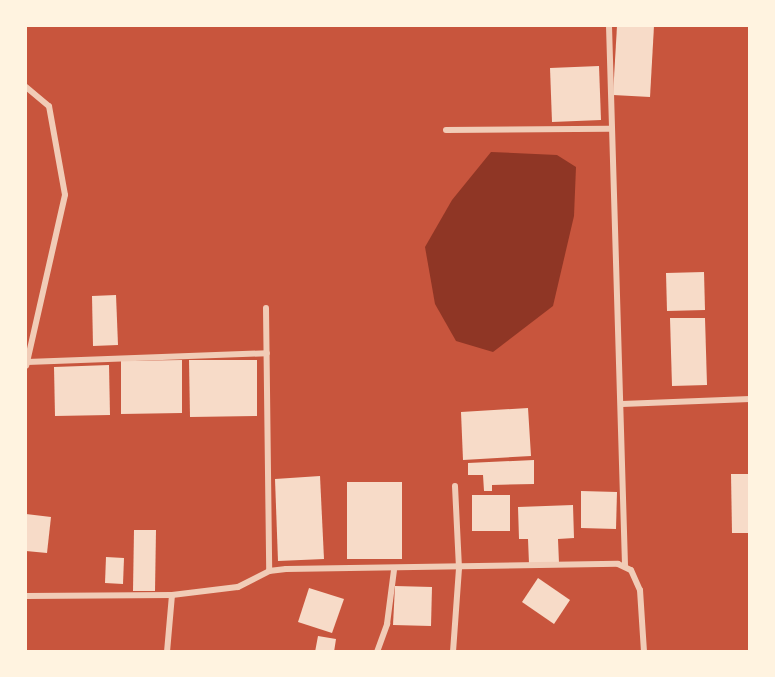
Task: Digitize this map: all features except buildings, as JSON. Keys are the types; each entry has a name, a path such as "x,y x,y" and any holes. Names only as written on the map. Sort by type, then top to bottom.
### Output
{"street":[{"path":"609,26 609,129 622,404 625,566 640,590 644,651"},
{"path":"26,87 49,106 65,195 26,364 267,353"},
{"path":"446,130 609,129"},
{"path":"266,308 269,571"},
{"path":"622,404 750,399"},
{"path":"453,651 459,568 455,486"},
{"path":"26,596 172,595 238,587 269,571 625,566"},
{"path":"377,651 387,624 394,570"},
{"path":"167,651 172,595"}],"shaded area":[{"path":"491,152 557,155 576,167 574,216 553,306 493,352 456,341 435,304 425,247 452,200"}]}
